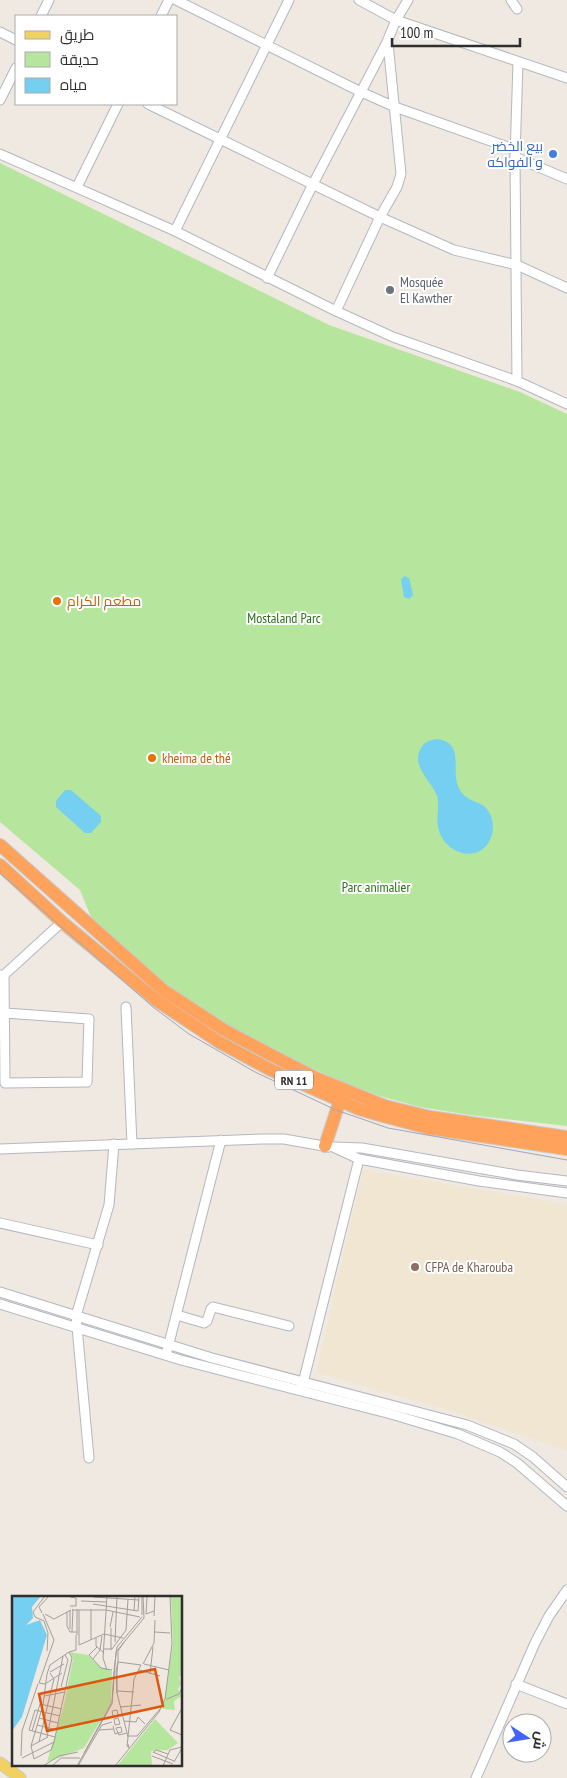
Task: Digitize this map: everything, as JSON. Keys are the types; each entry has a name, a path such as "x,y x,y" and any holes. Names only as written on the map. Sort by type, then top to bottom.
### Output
{"highway":[{"name":"RN 11","path":"0,845 163,990 224,1030 274,1057 316,1078 385,1106 430,1117 515,1131 567,1137"},
{"name":"RN 11","path":"0,865 62,922 156,1000 218,1042 269,1069 359,1109 428,1128 567,1148"},
{"path":"329,1147 340,1100"}],"main road":[{"path":"0,1763 20,1778"}],"street":[{"path":"42,15 49,0"},
{"path":"162,15 169,0"},
{"path":"176,0 361,92 395,107 516,153 567,179"},
{"path":"175,231 289,0"},
{"path":"359,0 396,20 567,78"},
{"path":"267,278 313,184 388,42 396,20 408,0"},
{"path":"511,0 517,8"},
{"path":"0,32 15,40"},
{"path":"336,311 380,217 397,187 401,174 388,42"},
{"path":"517,381 516,153 518,62"},
{"path":"0,100 15,70"},
{"path":"77,187 118,105"},
{"path":"150,105 380,217 454,250 517,265 567,288"},
{"path":"0,154 175,231 267,278 394,338 517,381 566,401"},
{"path":"5,1013 89,1019 87,1082 5,1083 5,1013 2,975 62,922"},
{"path":"126,1007 132,1144"},
{"path":"166,1356 221,1140"},
{"path":"0,1149 221,1140 284,1140 329,1147 362,1148 517,1175 567,1181"},
{"path":"90,1458 76,1316 109,1205 114,1144"},
{"path":"329,1147 359,1159 479,1181 567,1192"},
{"path":"301,1391 359,1159"},
{"path":"0,1223 98,1245"},
{"path":"0,1292 169,1345 426,1414 492,1434 514,1444 533,1457 567,1487"},
{"path":"0,1304 166,1356 391,1414 458,1434 479,1442 517,1463 567,1506"},
{"path":"176,1314 204,1323 207,1321 210,1309 213,1306 289,1326"},
{"path":"476,1778 535,1643 567,1590"},
{"path":"516,1684 567,1704"}],"shaded area":[{"path":"363,1170 567,1204 567,1450 448,1410 316,1372"}],"green space":[{"name":"Mostaland Parc","path":"0,163 329,325 520,392 567,414 567,1126 470,1115 420,1107 383,1097 286,1057 214,1019 166,987 93,922 80,890 0,822"}],"water":[{"path":"404,576 409,578 413,595 409,599 404,597 401,580"},
{"path":"437,739 446,741 454,751 456,779 461,791 468,798 487,809 490,815 493,827 492,833 487,844 478,852 471,854 452,849 440,833 438,827 437,796 418,761 418,755 422,746 427,742"},
{"path":"65,790 71,790 101,816 101,822 91,833 85,833 56,807 56,801"}],"tram line":[{"path":"0,873 153,1007 189,1034 255,1072 336,1110 388,1128 567,1160"}],"place":[{"name":"بيع الخضر و الفواكه","path":"553,154"},
{"name":"Mosquée El Kawther","path":"390,290"},
{"name":"مطعم الكرام","path":"57,601"},
{"name":"kheima de thé","path":"152,758"},
{"name":"CFPA de Kharouba","path":"415,1267"}],"park label":[{"name":"Parc animalier","path":"376,887"}]}
